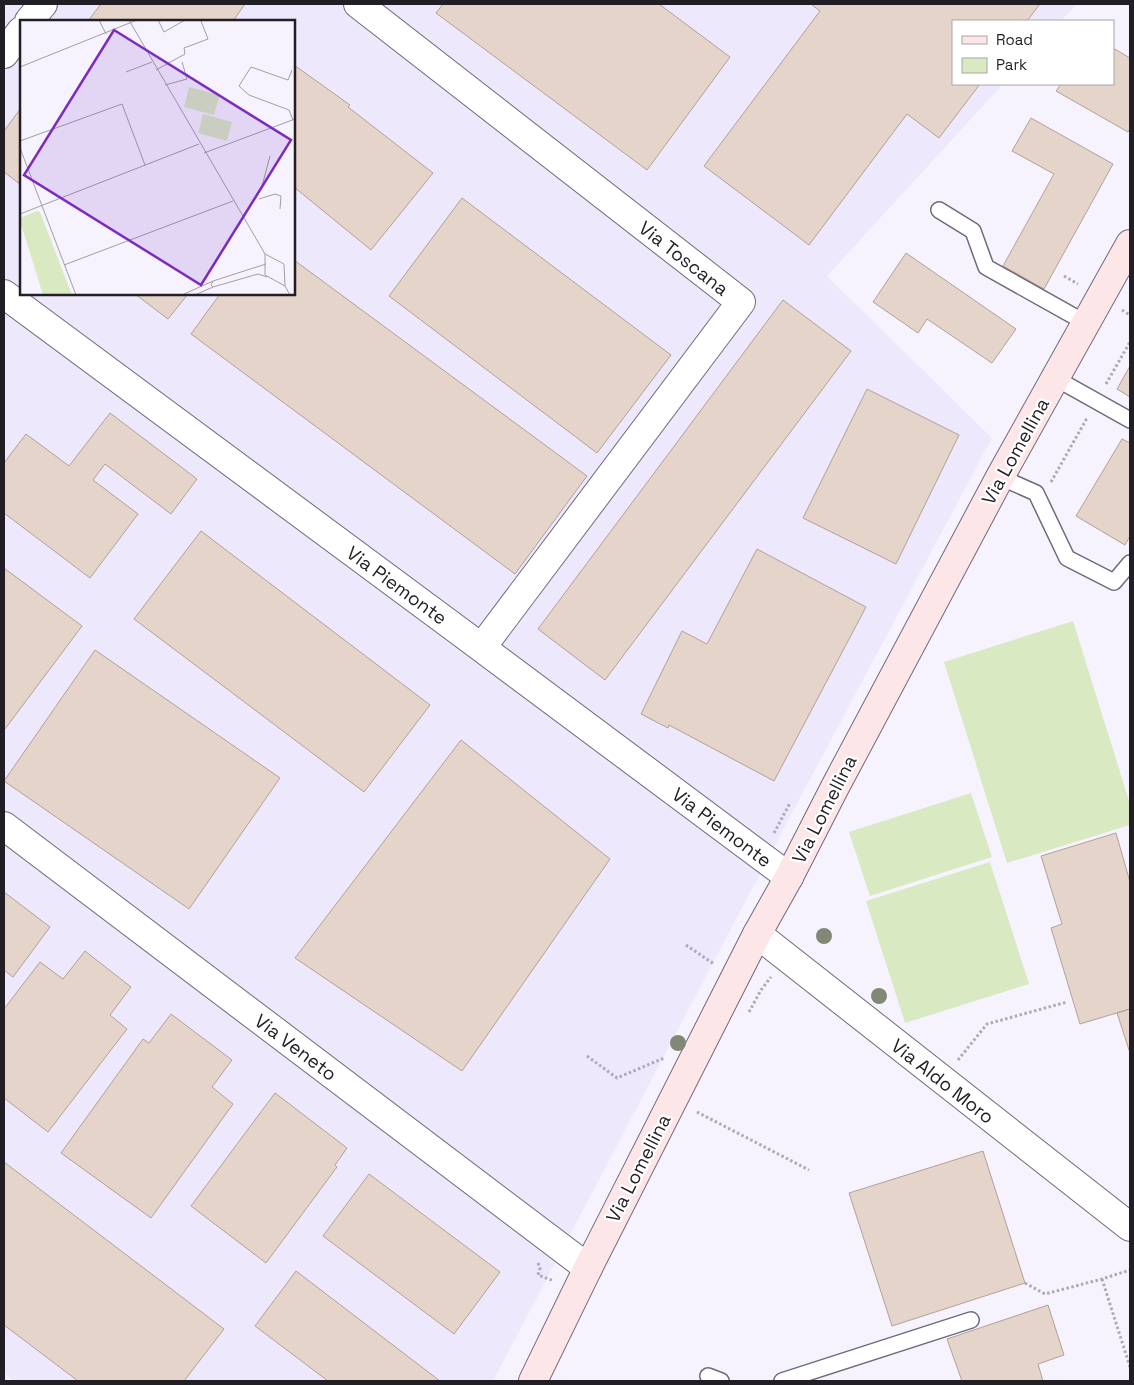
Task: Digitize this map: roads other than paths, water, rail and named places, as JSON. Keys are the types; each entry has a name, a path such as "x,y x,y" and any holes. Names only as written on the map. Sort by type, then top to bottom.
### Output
{"main road":[{"name":"Via Lomellina","path":"533,1381 757,934 1000,478 1130,244"}],"street":[{"path":"30,20 43,4"},
{"name":"Via Toscana","path":"358,4 740,302 482,648"},
{"path":"4,54 20,32"},
{"name":"Via Piemonte","path":"4,294 789,877"},
{"name":"Via Veneto","path":"4,826 588,1268"},
{"name":"Via Aldo Moro","path":"757,934 1130,1227"}],"lane":[{"path":"939,210 973,231 986,267 1086,323"},
{"path":"1055,378 1130,420"},
{"path":"1000,478 1036,492 1067,558 1114,582 1130,564"},
{"path":"782,1381 971,1320"}]}
